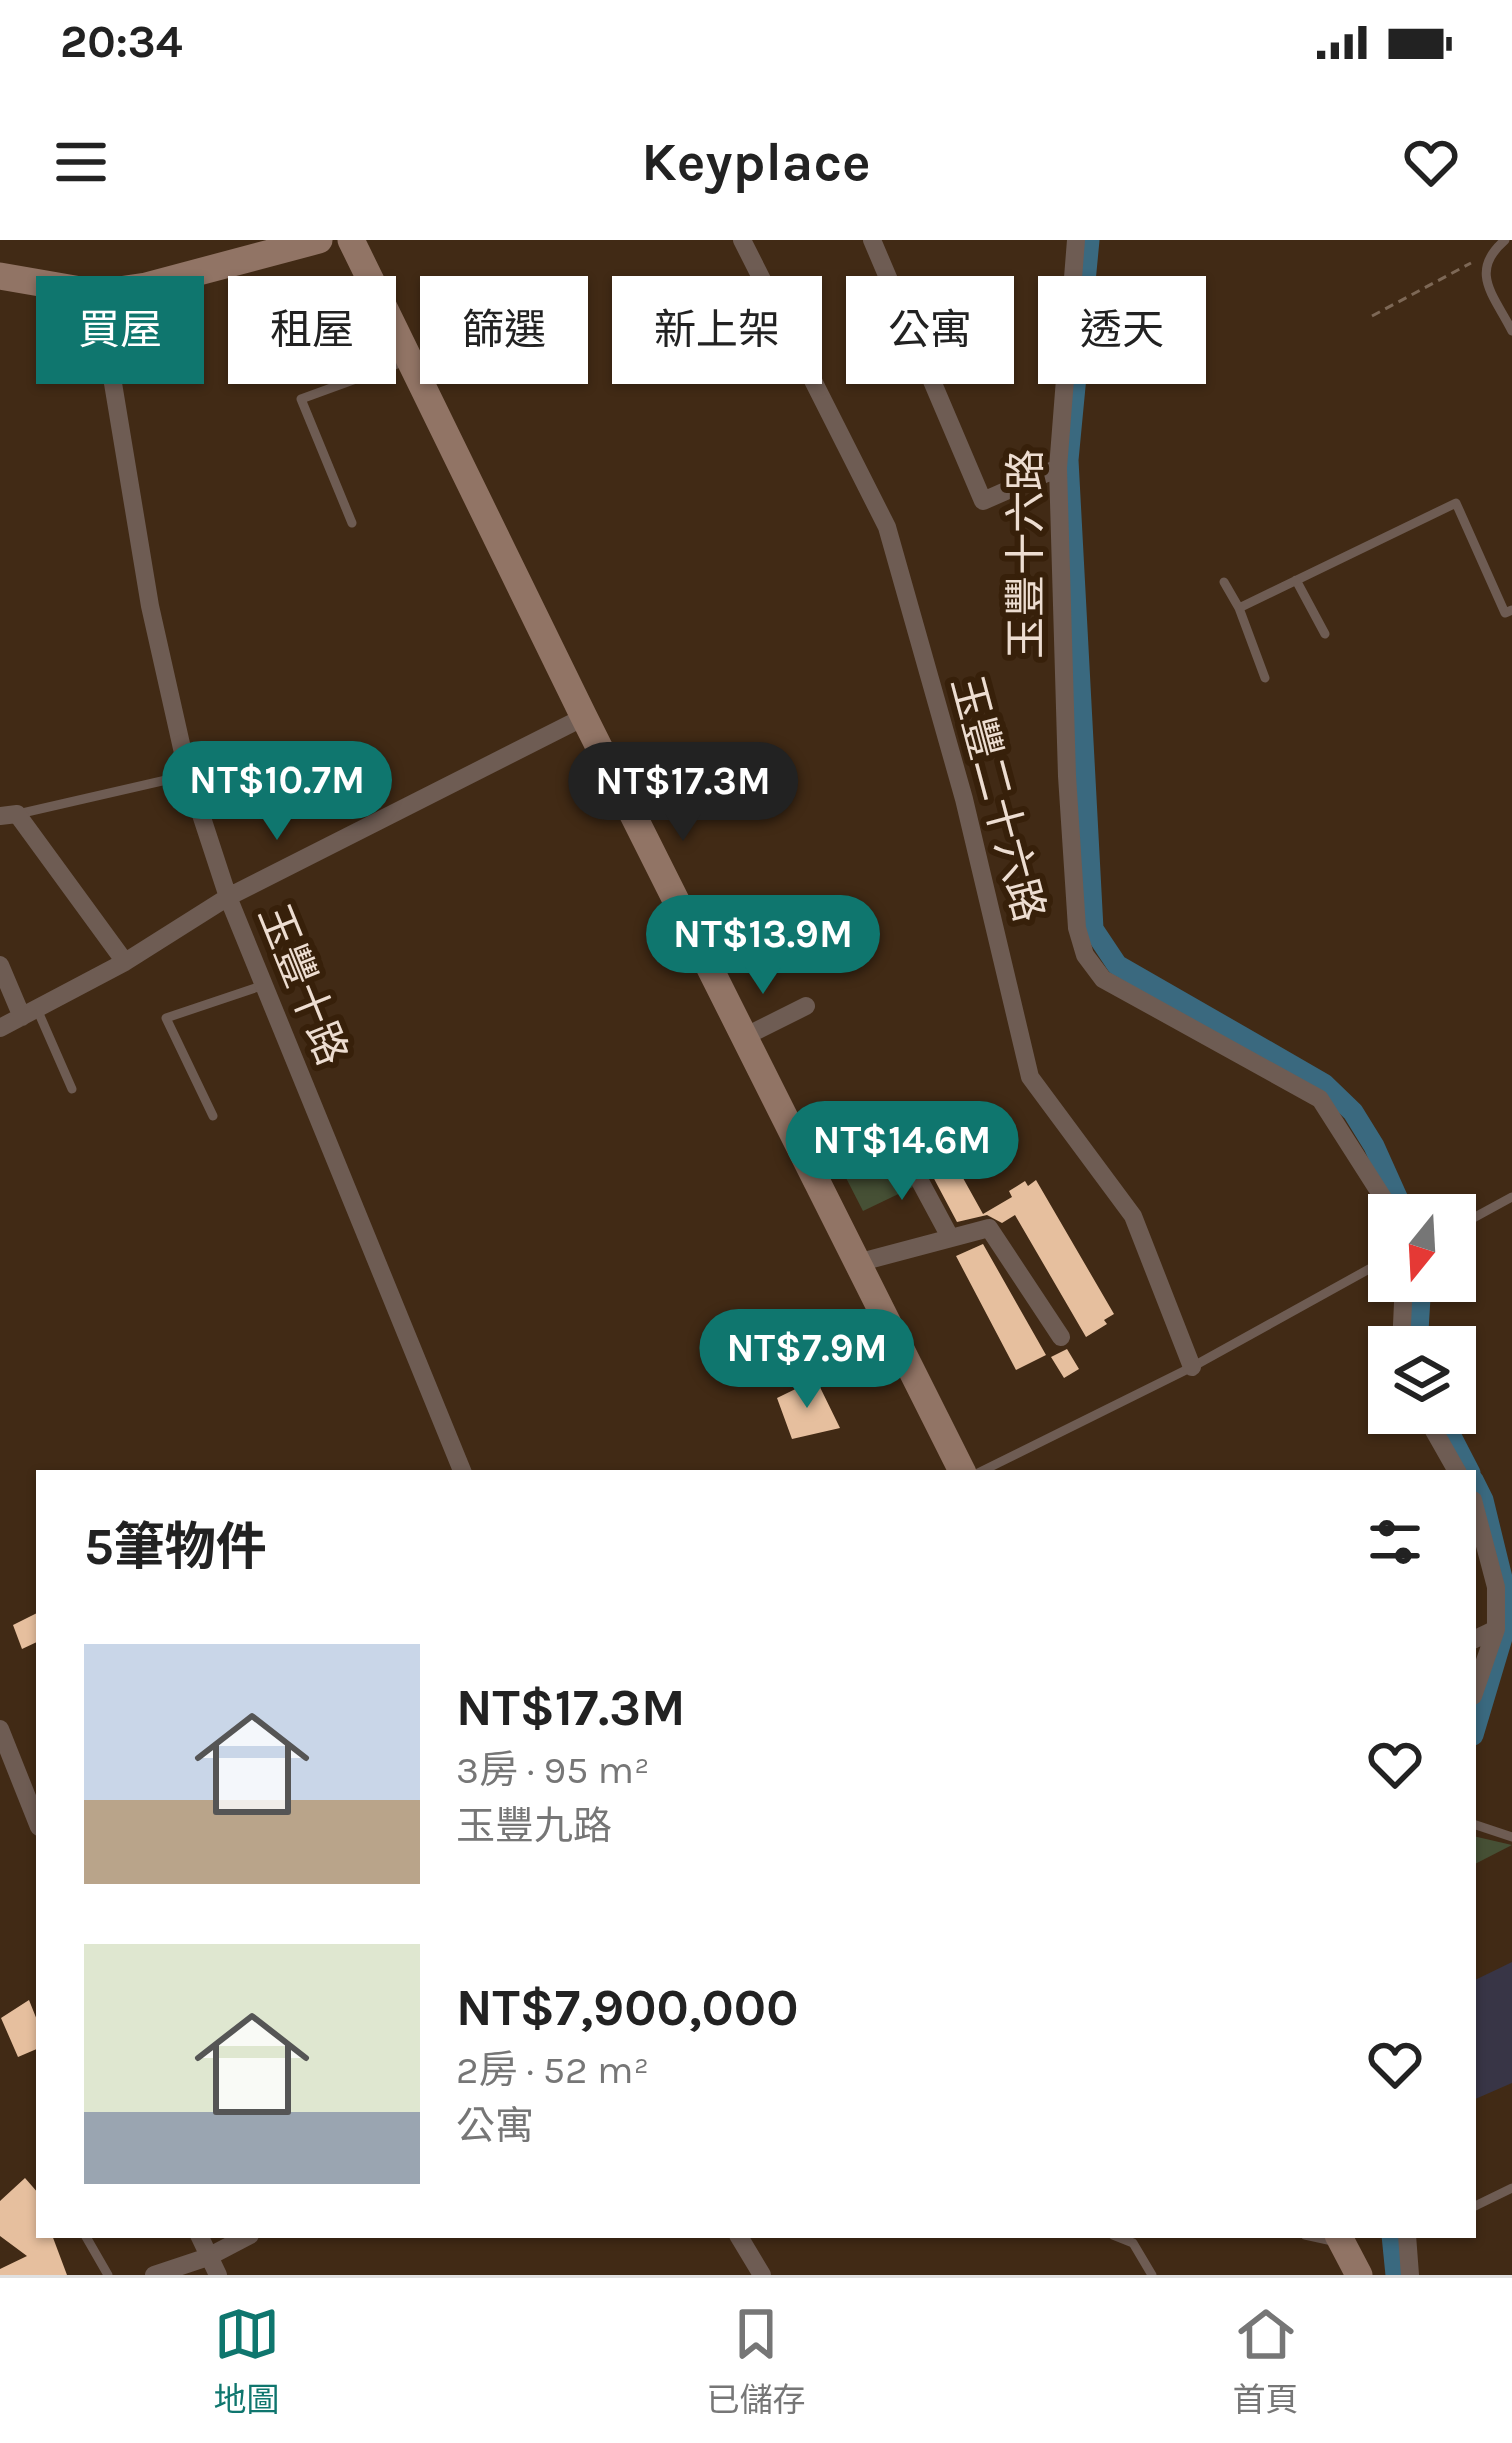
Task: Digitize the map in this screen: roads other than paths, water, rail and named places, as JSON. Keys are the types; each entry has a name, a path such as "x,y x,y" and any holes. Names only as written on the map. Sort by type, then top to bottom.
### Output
{"main road":[{"path":"184,276 319,240"},
{"path":"351,240 961,1470"},
{"path":"0,277 36,283"}],"street":[{"name":"玉豐二十六路","path":"742,240 887,527 964,799 1030,1077 1133,1216 1192,1367"},
{"path":"872,240 983,501 1058,469"},
{"name":"玉豐十六路","path":"1076,240 1058,469 1066,776 1077,928 1085,955 1103,979 1320,1099 1381,1194"},
{"name":"玉豐十路","path":"113,384 150,606 188,775 228,897 462,1470"},
{"path":"0,1028 125,962 228,897 584,717"},
{"path":"8,815 125,962"},
{"path":"0,965 29,1013"},
{"path":"744,1037 806,1006"},
{"path":"900,1144 950,1237"},
{"path":"857,1263 989,1228 1061,1337"},
{"path":"1436,1434 1456,1470"},
{"path":"1476,1510 1496,1587 1496,1630 1476,1687"},
{"path":"1476,1639 1496,1630"},
{"path":"0,1729 36,1819"},
{"path":"201,2238 213,2266"},
{"path":"154,2275 213,2266 246,2238"},
{"path":"740,2238 762,2275"},
{"path":"1410,2238 1410,2275"}],"lane":[{"path":"1504,240 1488,254 1484,275 1512,331"},
{"path":"352,523 301,399 408,360"},
{"path":"1239,608 1456,503 1505,613 1512,610"},
{"path":"1296,580 1325,634"},
{"path":"1223,582 1239,608 1265,678"},
{"path":"8,815 188,775"},
{"path":"213,1116 166,1018 264,985"},
{"path":"29,1013 72,1089"},
{"path":"1476,1217 1512,1197"},
{"path":"984,1470 1192,1367 1368,1270"},
{"path":"1476,1825 1512,1837"},
{"path":"1476,2206 1512,2188"},
{"path":"87,2238 108,2275"},
{"path":"1120,2238 1133,2243 1152,2275"},
{"path":"1310,2238 1346,2259"}],"waterway":[{"path":"1089,240 1068,460 1093,929 1117,965 1324,1084 1353,1112 1396,1194"},
{"path":"1418,1326 1420,1302"},
{"path":"1450,1434 1468,1470"},
{"path":"1476,1486 1510,1611 1476,1725"},
{"path":"1392,2238 1396,2275"}]}
